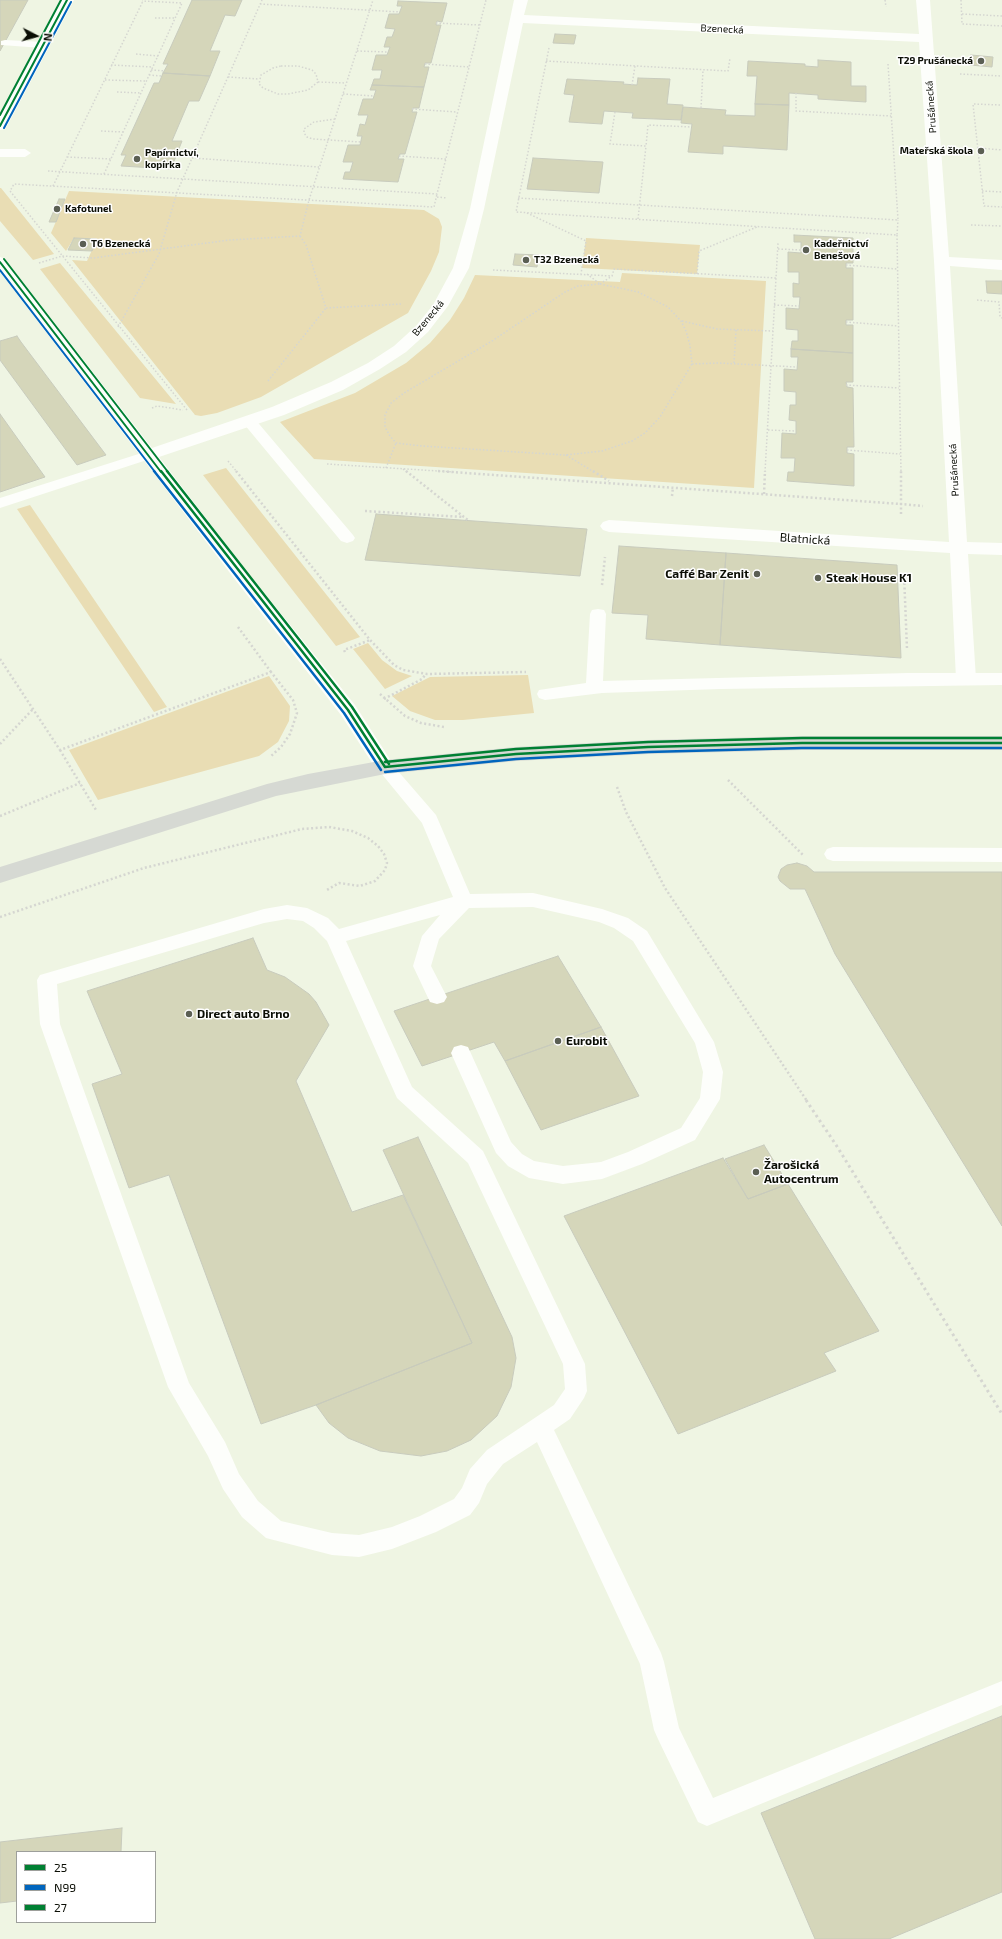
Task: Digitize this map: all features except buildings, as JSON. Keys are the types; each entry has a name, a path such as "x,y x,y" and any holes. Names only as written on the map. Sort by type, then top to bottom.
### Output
{"main road":[{"path":"0,875 274,789 308,781 385,767 516,754 655,746 810,743 1002,743"}],"street":[{"path":"0,126 67,0"},
{"name":"Bzenecká","path":"148,455 250,421 296,404 337,386 374,366 400,349 422,328 440,306 460,268 477,210 521,0"},
{"name":"Prušánecká","path":"924,0 942,261 966,679"},
{"name":"Bzenecká","path":"517,19 926,38"},
{"path":"942,261 1002,265"},
{"path":"4,268 239,573 348,710 385,767"},
{"name":"Blatnická","path":"609,526 903,545 1002,549"}],"lane":[{"path":"4,43 43,45"},
{"path":"0,153 25,154"},
{"path":"250,421 347,538"},
{"path":"0,503 148,455"},
{"path":"594,688 598,614"},
{"path":"545,694 594,688 720,683 908,679 1002,679"},
{"path":"385,767 430,820 464,901"},
{"path":"833,854 1002,855"},
{"path":"334,937 464,901 532,900 602,916 621,923 640,936 704,1042 713,1072 710,1099 688,1134 635,1158 602,1170 563,1175 529,1169 515,1160 504,1147 462,1053"},
{"path":"437,997 422,966 431,936 464,901"},
{"path":"287,912 307,915 321,923 334,937 404,1092 476,1157 574,1364 576,1391 562,1412 495,1457 478,1477 471,1495 462,1507 428,1524 392,1538 359,1546 332,1544 274,1530 250,1509 231,1481 217,1449 179,1387 50,1024 47,980 264,916 287,912"},
{"path":"476,1157 504,1147"},
{"path":"541,1427 652,1662 667,1730 707,1814 1002,1693"}],"path":[{"path":"53,186 143,0 182,3 104,174"},
{"path":"118,327 161,249 177,192 262,0"},
{"path":"326,308 306,245 300,236 319,167 373,0"},
{"path":"7,184 434,207 486,0"},
{"path":"886,0 886,36 898,220 897,269 901,504 908,679"},
{"path":"961,0 962,24 1002,26"},
{"path":"260,4 400,12"},
{"path":"962,14 1002,16"},
{"path":"155,18 175,18"},
{"path":"554,21 516,212 897,235"},
{"path":"436,23 479,25"},
{"path":"357,51 388,52"},
{"path":"136,54 158,56"},
{"path":"425,64 469,67"},
{"path":"112,65 153,67"},
{"path":"318,82 316,74 312,70 293,66 272,68 261,75 259,79 259,84 269,92 288,94 308,90 318,82 346,83"},
{"path":"632,85 635,66"},
{"path":"151,70 165,71"},
{"path":"701,108 703,70"},
{"path":"149,75 162,76"},
{"path":"228,77 259,79"},
{"path":"104,80 146,81"},
{"path":"118,92 141,93"},
{"path":"796,93 796,111 891,116"},
{"path":"343,94 374,96"},
{"path":"1000,105 973,104 984,206 1002,207"},
{"path":"412,109 458,112"},
{"path":"615,112 610,144 646,146"},
{"path":"335,119 314,122 304,129 304,133 307,137 328,141 361,142"},
{"path":"638,219 648,125 691,127"},
{"path":"101,131 123,132"},
{"path":"978,148 1002,150"},
{"path":"399,156 446,159"},
{"path":"67,157 111,159"},
{"path":"192,158 319,167"},
{"path":"45,170 438,194"},
{"path":"17,179 10,191 187,411 157,406 148,409"},
{"path":"982,191 1002,192"},
{"path":"518,198 898,220"},
{"path":"525,212 586,241 580,274"},
{"path":"966,224 1002,226"},
{"path":"697,274 699,251 724,242 757,227"},
{"path":"4,268 62,256 93,258 230,240 300,236"},
{"path":"764,494 778,243"},
{"path":"778,249 801,250"},
{"path":"846,265 897,269"},
{"path":"460,268 612,276"},
{"path":"600,284 612,276 614,270 776,278"},
{"path":"587,274 600,284"},
{"path":"600,284 638,292 668,307 681,321 686,330 690,345 692,364 660,417 645,433 632,441 602,451 565,455 396,443 384,427 385,415 391,403 404,393 486,345 565,292 578,286 600,284"},
{"path":"266,384 326,308 408,304"},
{"path":"774,305 799,306"},
{"path":"681,321 698,326 736,330 773,331"},
{"path":"846,322 898,326"},
{"path":"734,364 736,330"},
{"path":"692,364 771,365 797,367"},
{"path":"846,384 899,388"},
{"path":"768,430 796,431"},
{"path":"386,468 396,443"},
{"path":"228,461 271,447"},
{"path":"847,450 900,454"},
{"path":"224,455 370,640 394,665 402,670 427,674 534,672"},
{"path":"565,455 611,482"},
{"path":"326,464 611,482 901,504"},
{"path":"402,469 469,521"},
{"path":"672,487 672,496"},
{"path":"322,508 464,517"},
{"path":"602,584 606,553"},
{"path":"346,654 344,650 370,640"},
{"path":"0,659 60,750 96,810"},
{"path":"60,750 271,672 293,700 297,713 294,726"},
{"path":"384,699 422,679 427,674"},
{"path":"379,693 405,716 421,723 445,727"},
{"path":"0,744 33,709"},
{"path":"728,780 806,857"},
{"path":"0,816 80,783"},
{"path":"617,787 626,812 665,888 838,1148 1002,1414"},
{"path":"0,917 144,868 302,829 329,827 352,831 368,838 378,846 384,854 387,863 385,870 375,881 360,886 338,883 323,893 307,915"}],"shaded area":[{"path":"0,188 54,254 33,260 0,221"},
{"path":"69,191 424,210 439,219 442,227 439,252 431,271 408,313 261,397 217,413 201,416 195,415 72,260 87,261 97,239 74,238 66,251 51,233"},
{"path":"586,238 700,245 697,274 582,268"},
{"path":"60,263 176,404 140,398 40,269"},
{"path":"622,273 766,281 754,488 314,459 280,422 355,393 406,363 430,343 450,320 464,298 475,275 620,282"},
{"path":"226,468 360,637 336,646 203,475"},
{"path":"30,505 167,707 154,712 17,509"},
{"path":"368,643 382,660 397,671 412,676 385,689 353,649"},
{"path":"528,675 534,713 463,720 435,720 410,711 392,696 430,677"},
{"path":"269,676 290,706 289,721 278,742 259,756 98,800 69,750"}],"transit line":[{"name":"27","path":"0,115 61,0"},
{"name":"25","path":"0,126 67,0"},
{"name":"N99","path":"4,128 71,2"},
{"name":"27","path":"4,259 243,570 352,707 389,764"},
{"name":"25","path":"0,262 239,573 348,710 385,767"},
{"name":"N99","path":"0,270 235,576 344,713 381,770"},
{"name":"27","path":"385,762 516,749 648,742 802,738 1002,738"},
{"name":"25","path":"385,767 516,754 648,747 802,743 1002,743"},
{"name":"N99","path":"385,772 516,759 648,752 802,748 1002,748"}],"place":[{"name":"T29 Prušánecká","path":"981,61"},
{"name":"Mateřská škola","path":"981,151"},
{"name":"Papírnictví, kopírka","path":"137,159"},
{"name":"Kafotunel","path":"57,209"},
{"name":"T6 Bzenecká","path":"83,244"},
{"name":"Kadeřnictví Benešová","path":"806,250"},
{"name":"T32 Bzenecká","path":"526,260"},
{"name":"Caffé Bar Zenit","path":"757,574"},
{"name":"Steak House K1","path":"818,578"},
{"name":"Direct auto Brno","path":"189,1014"},
{"name":"Eurobit","path":"558,1041"},
{"name":"Žarošická Autocentrum","path":"756,1172"}]}
